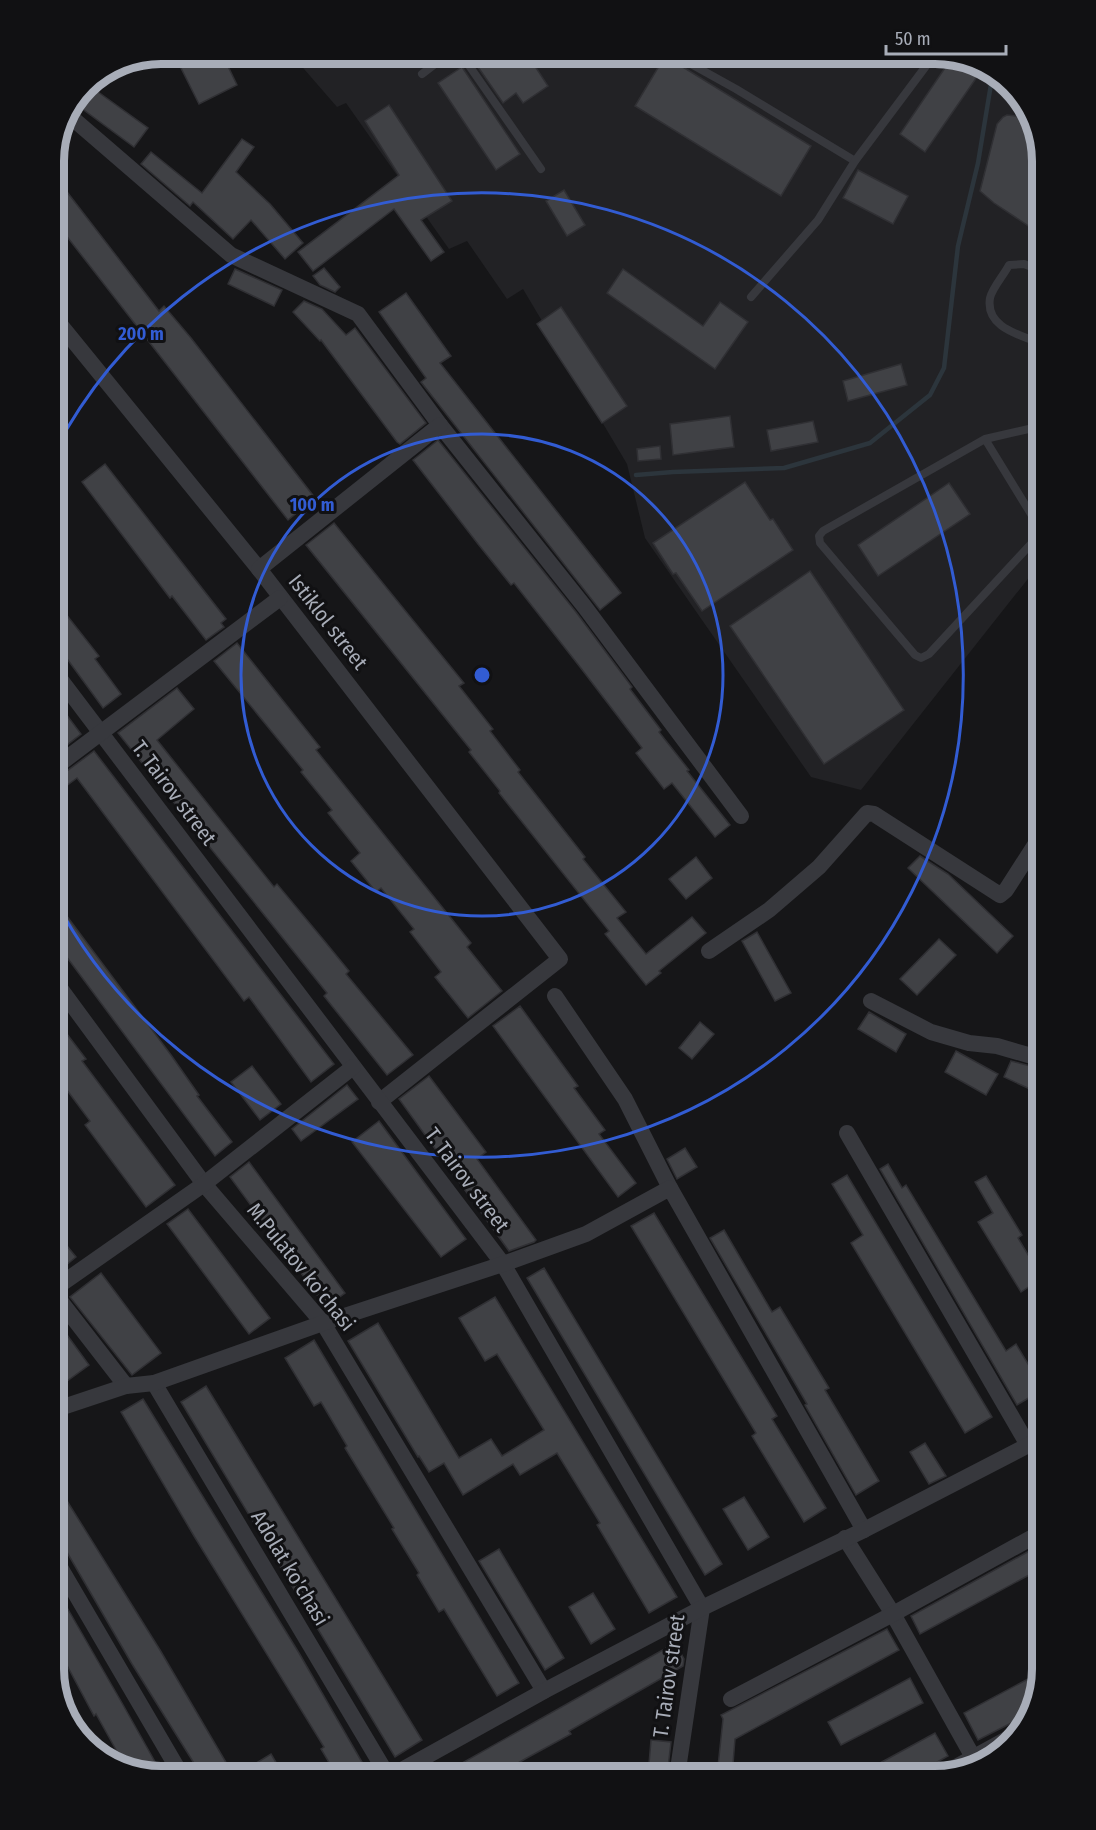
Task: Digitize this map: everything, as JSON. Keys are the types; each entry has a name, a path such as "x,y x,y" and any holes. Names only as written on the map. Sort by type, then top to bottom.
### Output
{"street":[{"path":"74,119 231,255 358,315 440,425 584,606 741,816"},
{"name":"Istiklol street","path":"65,330 259,569 560,959 379,1102"},
{"path":"259,569 440,425"},
{"path":"65,760 280,598"},
{"name":"T. Tairov street","path":"65,685 503,1264 702,1608 679,1766"},
{"path":"710,951 770,910 819,867 867,813 874,814 1000,895 1006,890 1032,850"},
{"name":"M.Pulatov ko'chasi","path":"64,995 204,1184 323,1323 544,1691"},
{"path":"555,996 625,1099 669,1188 864,1530"},
{"path":"871,1001 931,1032 969,1043 997,1046 1032,1056"},
{"path":"64,1284 204,1184 353,1067"},
{"path":"847,1133 1032,1437"},
{"path":"64,1407 126,1386 154,1383 323,1323 503,1264 586,1234 669,1188"},
{"path":"64,1305 126,1386"},
{"name":"Adolat ko'chasi","path":"154,1383 383,1765"},
{"path":"408,1765 702,1608 864,1530 1032,1444"},
{"path":"845,1538 893,1614 973,1758"},
{"path":"731,1699 1032,1538"},
{"path":"64,1574 176,1765"}],"lane":[{"path":"422,74 435,64"},
{"path":"468,64 541,169"},
{"path":"692,65 855,161"},
{"path":"751,297 818,220 855,161 927,65"},
{"path":"1032,267 1024,264 1009,265 990,297 991,312 1002,328 1032,340"},
{"path":"1032,428 985,440 823,531 819,536 820,543 915,655 921,658 929,654 1032,542"},
{"path":"985,440 1032,515"}],"shaded area":[{"path":"300,64 941,65 954,66 978,74 1008,97 1022,118 1030,142 1032,161 1032,574 861,790 811,777 645,538 627,464 523,289 507,299 467,241 449,249 346,103 337,107"}],"building":[{"path":"179,64 227,64 237,85 199,104"},
{"path":"476,64 534,64 548,86 523,103 516,93 503,103"},
{"path":"660,65 679,65 811,146 781,196 635,106"},
{"path":"947,65 968,71 977,77 925,152 900,134"},
{"path":"462,67 520,154 496,170 438,83"},
{"path":"95,90 148,128 134,147 81,108"},
{"path":"389,105 452,201 421,220 444,252 431,261 394,209 313,271 298,252 399,175 365,121"},
{"path":"1016,116 1023,121 1030,142 1032,228 980,191 997,124 1003,117"},
{"path":"242,139 254,147 236,172 270,204 303,243 285,259 251,220 233,239 193,202 190,206 141,164 151,152 202,193"},
{"path":"858,170 908,196 893,224 843,198"},
{"path":"65,189 159,311 164,306 191,338 315,498 288,520 65,234"},
{"path":"564,190 585,225 567,236 546,201"},
{"path":"324,268 340,287 335,292 320,285 313,276"},
{"path":"235,269 282,290 274,306 228,284"},
{"path":"623,269 703,326 720,302 748,322 715,369 607,293"},
{"path":"406,293 451,356 440,363 621,593 600,610 421,382 426,378 379,312"},
{"path":"304,301 322,309 346,335 355,328 426,423 400,444 397,442 321,340 293,312"},
{"path":"561,307 627,406 602,423 537,324"},
{"path":"901,364 907,385 848,401 843,381"},
{"path":"730,416 734,447 673,455 670,424"},
{"path":"813,421 818,442 771,451 767,430"},
{"path":"438,440 576,612 632,687 630,689 661,730 659,732 689,770 687,771 730,825 715,837 672,783 664,789 636,753 642,748 514,583 511,585 413,460"},
{"path":"660,446 661,459 638,461 637,449"},
{"path":"105,464 226,619 221,623 224,627 206,640 172,596 170,598 82,482"},
{"path":"745,482 793,550 702,611 676,573 673,574 653,543"},
{"path":"949,483 970,514 878,576 858,545"},
{"path":"334,523 464,683 459,686 493,729 490,731 520,770 518,772 626,912 617,918 646,954 692,917 706,933 659,971 661,973 646,985 605,934 609,931 499,793 500,791 469,752 471,750 306,545"},
{"path":"810,571 904,710 824,764 730,626"},
{"path":"65,613 99,656 95,659 121,694 103,708 65,656"},
{"path":"237,643 320,747 316,750 471,943 467,947 502,991 468,1018 435,977 441,972 410,932 414,929 381,888 376,892 351,861 360,853 328,813 332,810 301,772 303,770 214,661"},
{"path":"177,688 194,709 157,740 274,887 277,884 349,971 346,974 413,1055 387,1075 324,996 327,993 118,733"},
{"path":"65,712 81,734 65,747"},
{"path":"94,751 334,1064 311,1082 249,997 244,1001 77,778 65,787 65,773"},
{"path":"920,856 948,874 1013,936 997,953 908,868"},
{"path":"696,857 712,878 686,899 669,879"},
{"path":"64,913 171,1055 199,1095 197,1096 232,1142 215,1156 64,954"},
{"path":"757,932 791,993 775,1001 742,941"},
{"path":"939,939 956,955 917,995 900,979"},
{"path":"520,1006 578,1086 574,1088 605,1130 599,1134 636,1183 618,1197 493,1026"},
{"path":"869,1012 906,1034 896,1052 858,1029"},
{"path":"700,1022 714,1034 692,1059 679,1048"},
{"path":"64,1031 86,1059 82,1061 175,1185 146,1207 85,1125 90,1121 64,1087"},
{"path":"956,1051 998,1074 986,1095 945,1072"},
{"path":"1011,1061 1032,1066 1032,1090 1004,1077"},
{"path":"252,1066 281,1104 260,1120 231,1082"},
{"path":"429,1076 486,1152 477,1159 536,1240 534,1242 509,1251 399,1099"},
{"path":"347,1085 358,1099 301,1141 292,1129"},
{"path":"379,1121 466,1239 441,1257 352,1142"},
{"path":"685,1148 697,1167 677,1179 667,1159"},
{"path":"249,1162 345,1293 326,1307 230,1177"},
{"path":"888,1164 902,1188 906,1185 1006,1351 1016,1344 1032,1370 1032,1396 1017,1405 880,1169"},
{"path":"847,1175 992,1417 965,1433 851,1243 863,1235 832,1184"},
{"path":"986,1176 1022,1235 1018,1238 1032,1261 1032,1285 1021,1292 978,1222 993,1213 975,1182"},
{"path":"188,1209 270,1318 249,1334 167,1224"},
{"path":"654,1213 777,1416 772,1419 826,1508 804,1522 752,1436 756,1433 631,1226"},
{"path":"724,1230 772,1312 780,1307 829,1388 825,1390 879,1481 856,1495 805,1405 807,1404 710,1238"},
{"path":"64,1243 76,1257 64,1267"},
{"path":"544,1268 722,1564 705,1575 527,1278"},
{"path":"101,1273 161,1353 132,1375 70,1297"},
{"path":"495,1297 677,1597 649,1613 597,1525 600,1523 557,1453 520,1475 513,1464 463,1495 444,1463 429,1472 348,1341 378,1323 459,1458 491,1439 502,1456 544,1430 497,1354 485,1361 459,1318"},
{"path":"64,1331 89,1365 64,1383"},
{"path":"314,1340 519,1683 497,1696 444,1609 439,1612 417,1575 419,1573 392,1529 394,1528 345,1448 347,1446 321,1402 314,1406 285,1358"},
{"path":"206,1386 422,1740 395,1757 181,1402"},
{"path":"143,1399 299,1653 364,1765 331,1765 321,1749 324,1747 194,1536 121,1412"},
{"path":"925,1443 946,1476 929,1484 910,1452"},
{"path":"64,1496 160,1650 228,1765 195,1765 132,1664 64,1547"},
{"path":"744,1497 769,1537 748,1550 723,1509"},
{"path":"499,1549 564,1658 545,1670 479,1561"},
{"path":"1032,1549 1032,1573 920,1634 911,1616"},
{"path":"593,1593 615,1629 591,1644 569,1607"},
{"path":"64,1602 157,1765 142,1764 120,1757 96,1714 94,1716 64,1660"},
{"path":"887,1629 899,1650 735,1739 733,1766 718,1766 723,1719 721,1715"},
{"path":"675,1643 684,1659 683,1666 569,1731 571,1734 514,1765 458,1765"},
{"path":"1031,1677 1022,1712 1017,1720 978,1740 964,1713"},
{"path":"910,1678 923,1703 841,1745 828,1722"},
{"path":"935,1733 948,1756 930,1766 875,1766"},
{"path":"651,1740 671,1742 668,1766 649,1766"},
{"path":"271,1754 278,1765 253,1765"}],"waterway":[{"path":"636,475 784,468 870,443 930,395 944,368 958,246 978,163 991,83"}]}
